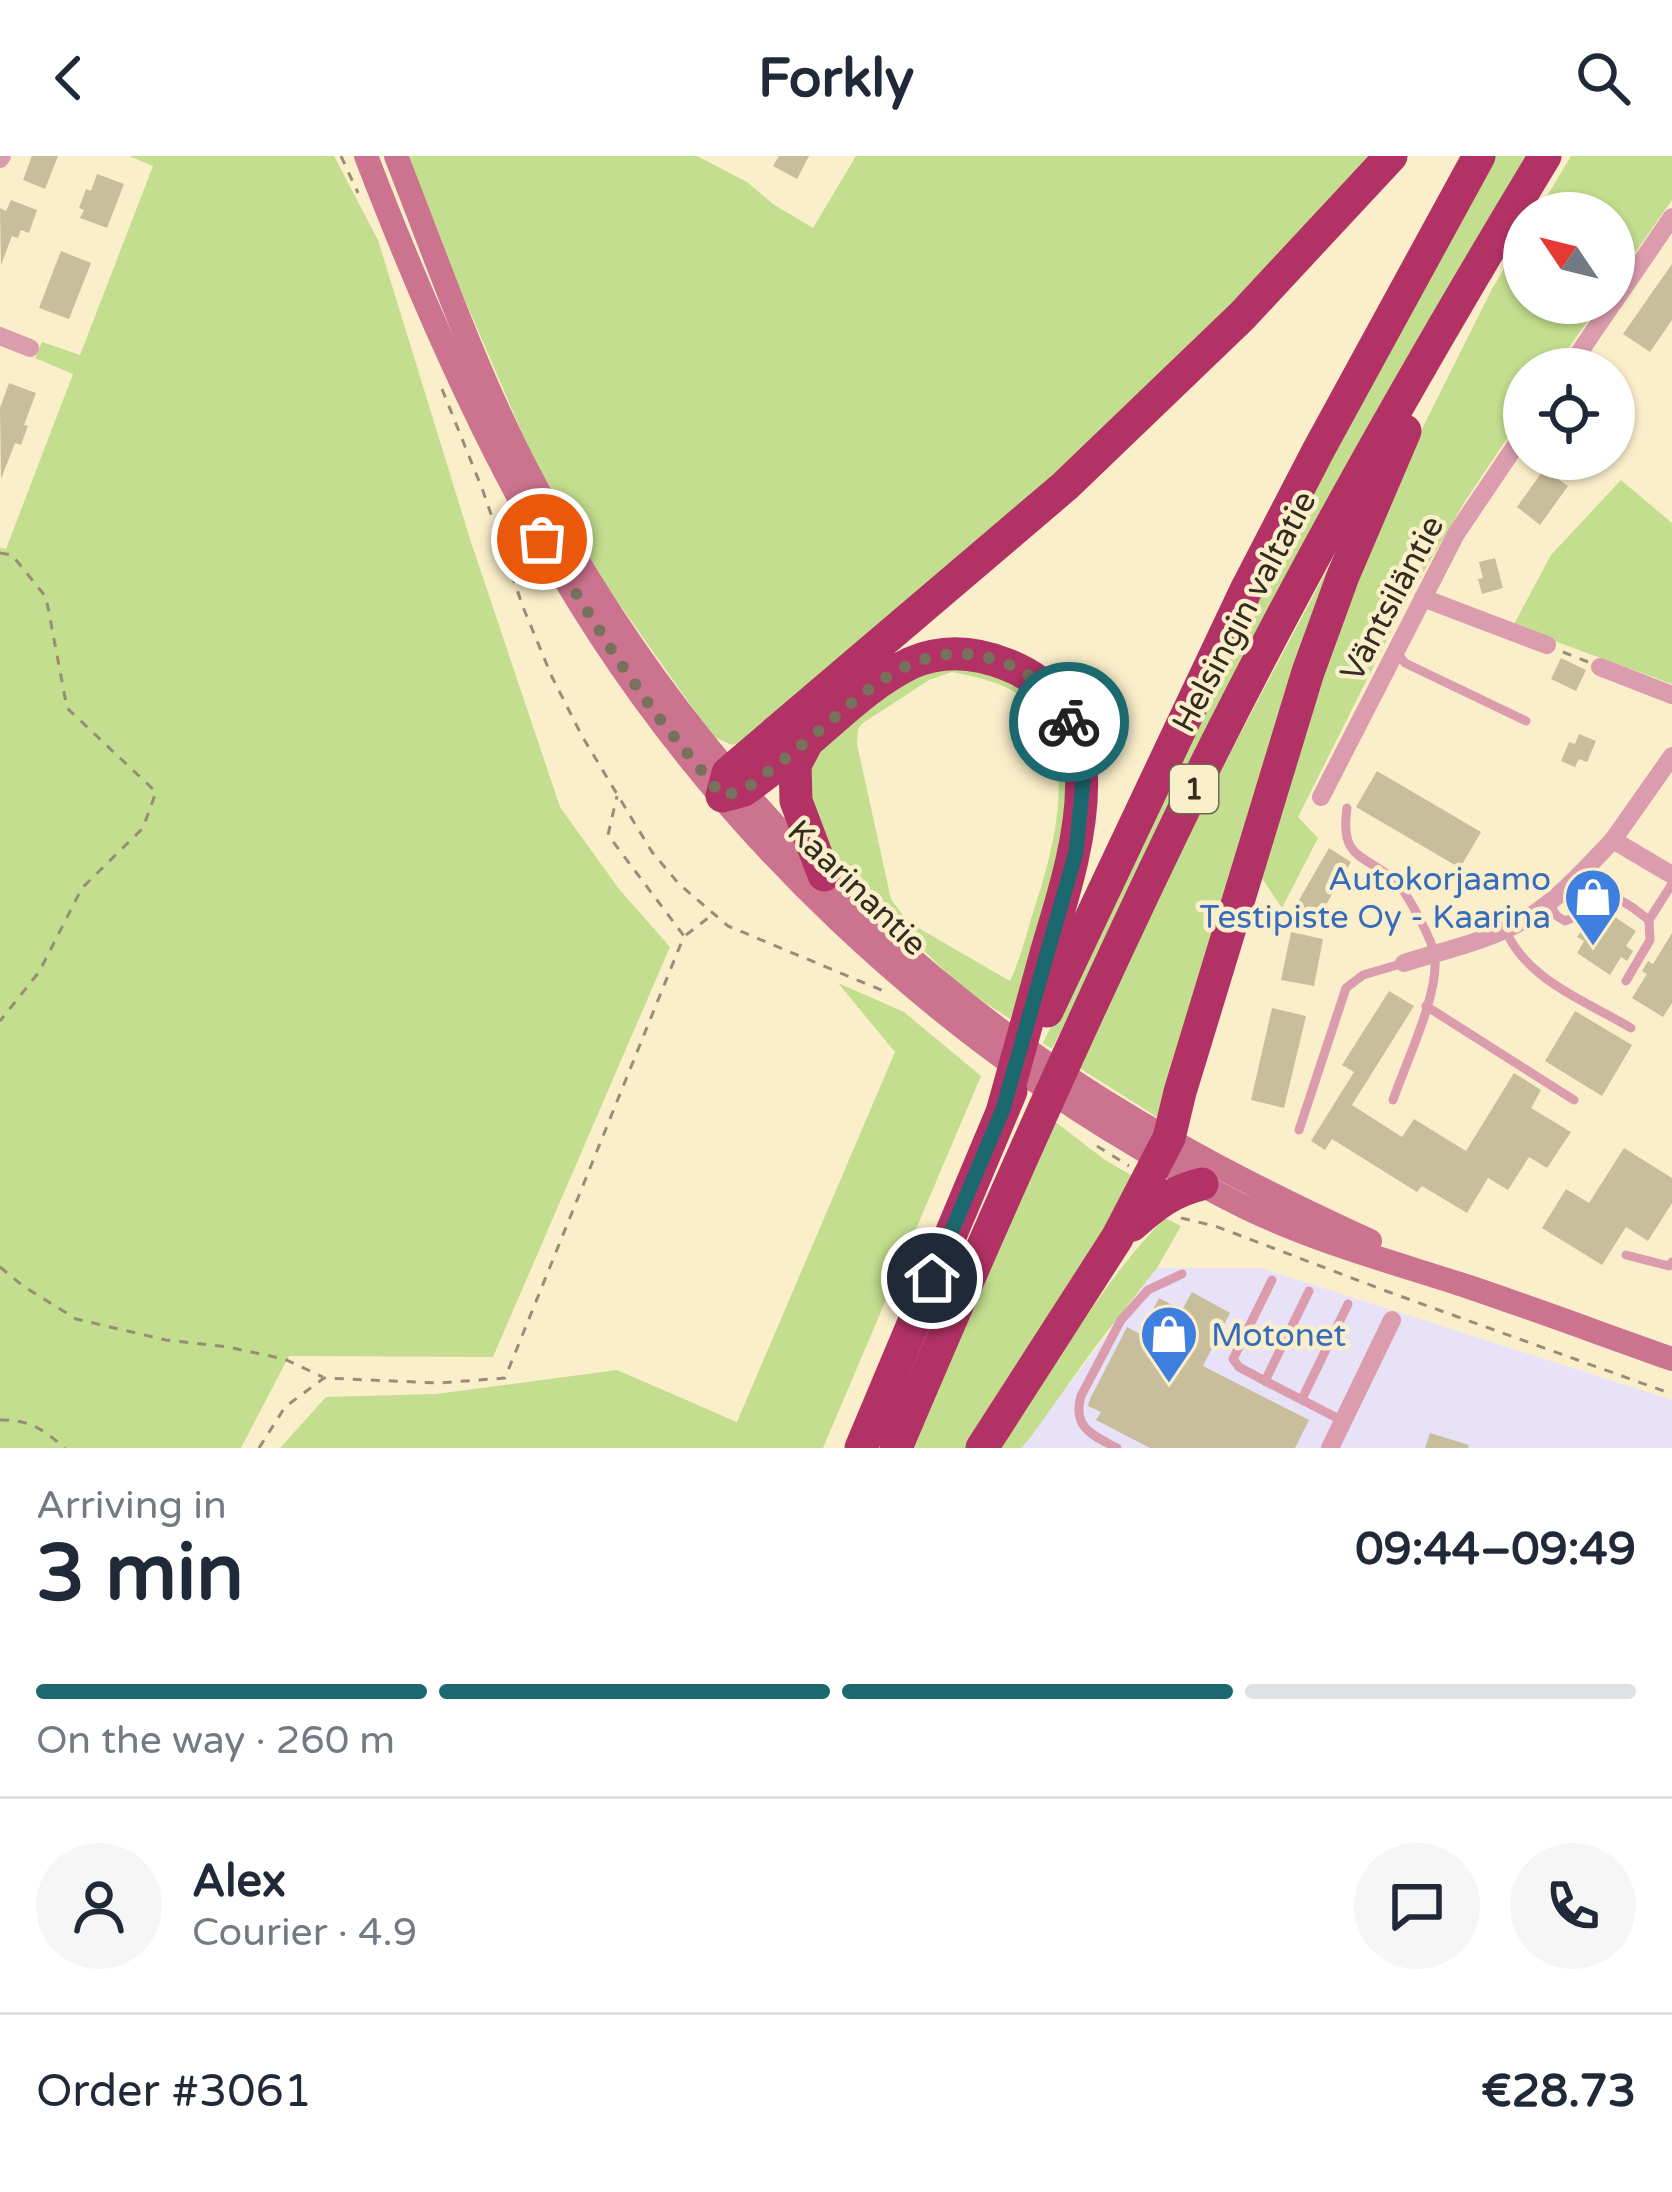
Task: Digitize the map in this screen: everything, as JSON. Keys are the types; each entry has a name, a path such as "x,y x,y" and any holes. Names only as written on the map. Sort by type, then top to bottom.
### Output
{"highway":[{"path":"731,786 1065,486 1242,316 1390,156"},
{"name":"Helsingin valtatie","path":"861,1448 1003,1109 1246,590 1479,156"},
{"name":"Helsingin valtatie","path":"896,1448 1040,1114 1206,764 1338,514 1544,156"},
{"path":"982,1448 1160,1168 1308,672 1343,576 1466,286"},
{"path":"731,786 807,742 871,687 932,656 953,652 997,660 1019,669 1062,707 1077,743 1083,782 1076,852 1003,1109"},
{"path":"807,742 795,765 796,801 824,875"},
{"path":"1160,1168 1202,1184"}],"main road":[{"name":"Kaarinantie","path":"365,156 471,404 542,539 599,634 655,713 967,1016"},
{"name":"Kaarinantie","path":"396,156 461,323 524,464 559,528 669,699 802,884 861,940 967,1016 1019,1044 1094,1120 1160,1168 1272,1196 1476,1289"},
{"name":"Kaarinantie","path":"1202,1184 1302,1232 1672,1359"}],"street":[{"path":"1635,271 1672,217"},
{"path":"0,336 30,348"},
{"name":"Väntsiläntie","path":"1321,797 1456,534 1503,464"},
{"path":"1423,598 1547,645"},
{"path":"1600,667 1672,695"},
{"path":"1404,963 1505,929 1548,904 1613,840 1672,756"},
{"path":"1613,840 1672,880"},
{"path":"1330,1448 1392,1320"}],"lane":[{"path":"1395,650 1405,663 1526,721"},
{"path":"1347,808 1344,828 1354,854 1397,880 1435,953 1434,979 1393,1100"},
{"path":"1626,980 1650,940 1649,920 1672,880"},
{"path":"1548,904 1565,921 1609,896 1649,920"},
{"path":"1505,929 1523,961 1540,975 1631,1028"},
{"path":"1299,1130 1346,988 1363,975 1404,963"},
{"path":"1426,1006 1574,1100"},
{"path":"1626,1255 1669,1267 1672,1262"},
{"path":"1117,1448 1080,1425 1081,1396 1121,1320 1148,1290 1182,1274"},
{"path":"1272,1280 1233,1359 1239,1367 1343,1421"},
{"path":"1265,1381 1310,1292"},
{"path":"1302,1399 1348,1304"}],"path":[{"path":"0,553 12,555 46,597 67,708 156,792 142,828 82,888 39,972 0,1021"},
{"path":"1547,645 1600,667"},
{"path":"617,795 608,835 685,936"},
{"path":"0,1267 76,1319 166,1340 284,1359 325,1378 439,1383 505,1378 685,936 713,914"},
{"path":"1094,1120 1108,1155 1160,1168 1173,1210 1185,1220 1214,1226 1672,1394"},
{"path":"259,1448 285,1407 325,1378"},
{"path":"0,1420 24,1420 65,1448"}],"shaded area":[{"path":"1157,1268 1261,1268 1672,1400 1672,1448 1021,1448"}],"green space":[{"path":"129,156 334,156 378,240 470,539 560,807 619,889 670,947 493,1357 289,1356 241,1448 0,1448 0,548 6,549 73,374 35,358 42,342 80,355 153,166"},
{"path":"403,156 697,156 747,182 813,228 856,156 1374,156 1283,257 1096,442 746,741 732,745 714,737 608,588 538,470"},
{"path":"1493,156 1530,156 1510,192 1503,192 1503,205 1183,786 1052,1049 1043,1043 1256,600"},
{"path":"1571,156 1672,156 1672,200 1635,253 1635,192 1550,192"},
{"path":"1503,270 1503,324 1585,324 1569,348 1503,348 1503,444 1406,602 1298,817 1318,838 1282,908 1257,871 1364,545"},
{"path":"1621,480 1672,523 1672,684 1513,626 1551,555"},
{"path":"1358,511 1160,1119 1078,1067 1202,806"},
{"path":"992,666 1052,711 1071,777 1050,912 1010,1019 960,986 851,879 816,828 807,766 827,734 920,672","holes":["952,672 998,684 1028,701 1049,733 1056,758 1059,785 1053,841 1010,981 915,926 891,899 857,744 863,723 929,680"]},
{"path":"838,983 904,1012 981,1076 823,1448 280,1448 326,1397 436,1394 617,1370 737,1422 895,1052"},
{"path":"1053,1120 1141,1181 973,1448 914,1448"},
{"path":"1165,1218 1181,1226 1157,1268 1030,1438 1021,1448 996,1448 1097,1300"}],"building":[{"path":"32,156 58,156 45,189 23,180"},
{"path":"779,156 809,156 797,179 773,166"},
{"path":"97,174 124,184 107,228 80,218 86,189 91,191"},
{"path":"11,200 37,210 29,233 21,230 18,238 12,236 1,265 0,208 6,211"},
{"path":"61,251 91,263 69,319 39,308"},
{"path":"1672,264 1672,320 1650,352 1623,334 1635,324 1635,317"},
{"path":"9,383 36,393 21,445 15,443 1,479 0,408"},
{"path":"1536,480 1560,480 1568,486 1540,525 1517,507"},
{"path":"1495,558 1503,588 1482,594 1479,562"},
{"path":"1561,658 1586,670 1576,691 1551,679"},
{"path":"1579,734 1596,741 1587,762 1579,759 1575,767 1561,761 1569,742 1575,744"},
{"path":"1377,771 1481,832 1460,868 1356,807"},
{"path":"1329,848 1351,862 1317,920 1295,907"},
{"path":"1604,910 1636,931 1626,946 1633,951 1627,961 1621,957 1610,975 1577,953 1584,941 1577,937"},
{"path":"1291,932 1323,939 1314,986 1281,980"},
{"path":"1672,933 1672,1003 1663,1017 1632,998 1647,974 1642,971 1648,961 1653,964"},
{"path":"1389,991 1414,1006 1352,1105 1402,1137 1414,1119 1466,1151 1514,1073 1541,1090 1531,1108 1571,1132 1547,1168 1529,1157 1508,1190 1488,1178 1467,1213 1422,1186 1417,1192 1332,1139 1325,1150 1311,1141 1354,1072 1342,1065"},
{"path":"1272,1008 1306,1016 1284,1108 1251,1100"},
{"path":"1575,1011 1632,1045 1602,1096 1545,1061"},
{"path":"1624,1148 1672,1178 1672,1203 1648,1241 1626,1227 1602,1265 1542,1228 1566,1189 1589,1203"},
{"name":"Motonet","path":"1192,1292 1230,1313 1203,1366 1309,1420 1295,1448 1150,1448 1096,1420 1101,1412 1088,1406 1090,1399 1127,1327 1140,1334 1159,1298 1182,1310"},
{"path":"1430,1433 1469,1445 1468,1448 1425,1448"}],"way so far":[{"path":"542,539 599,634 722,796 744,790 871,687 932,656 975,655 1019,669 1048,692 1069,722"}],"place":[{"name":"Autokorjaamo Testipiste Oy - Kaarina","path":"1593,948"},
{"name":"Motonet","path":"1169,1385"}],"route":[{"path":"932,1278 1003,1109 1076,852 1083,782 1069,722"}]}
